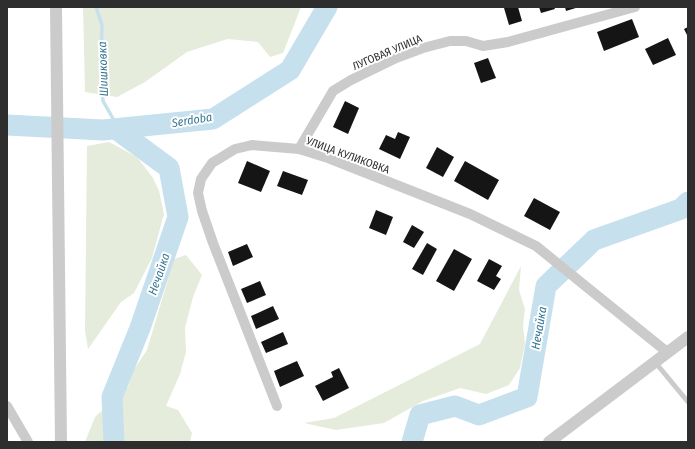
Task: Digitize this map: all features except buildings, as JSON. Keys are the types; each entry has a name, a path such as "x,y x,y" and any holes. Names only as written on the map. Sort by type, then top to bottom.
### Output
{"street":[{"path":"56,7 61,442"},
{"name":"ЛУГОВАЯ УЛИЦА","path":"299,149 333,91 351,80 396,58 423,48 450,41 466,41 483,46 508,42 635,7"},
{"name":"УЛИЦА КУЛИКОВКА","path":"277,406 213,243 202,211 198,193 201,179 212,163 235,149 252,145 299,149 328,158 470,214 536,246 667,352"},
{"path":"549,442 654,361 688,337"},
{"path":"7,406 28,442"}],"lane":[{"path":"654,361 688,402"}],"green space":[{"path":"83,7 301,7 283,53 270,57 258,42 228,39 224,40 187,52 145,82 117,97 85,92"},
{"path":"109,142 137,157 153,178 159,191 164,214 152,258 134,293 121,302 88,349 85,331 87,146"},
{"path":"186,255 202,275 193,297 185,328 186,352 180,374 166,406 178,410 192,433 190,442 85,442 95,417 128,387 133,371 147,350 174,259"},
{"path":"521,266 519,290 525,309 523,326 525,344 520,368 509,385 486,394 460,388 423,401 384,423 336,430 304,423 334,418 480,344"}],"waterway":[{"name":"Шишковка","path":"96,7 102,25 101,59 103,101 119,129"},
{"name":"Serdoba","path":"7,125 103,130 213,119 290,70 327,7"},
{"name":"Нечайка","path":"114,442 112,397 140,328 178,217 169,168 116,129"},
{"name":"Нечайка","path":"412,442 420,415 455,406 479,415 527,397 546,286 594,240 681,209 688,202"}]}
